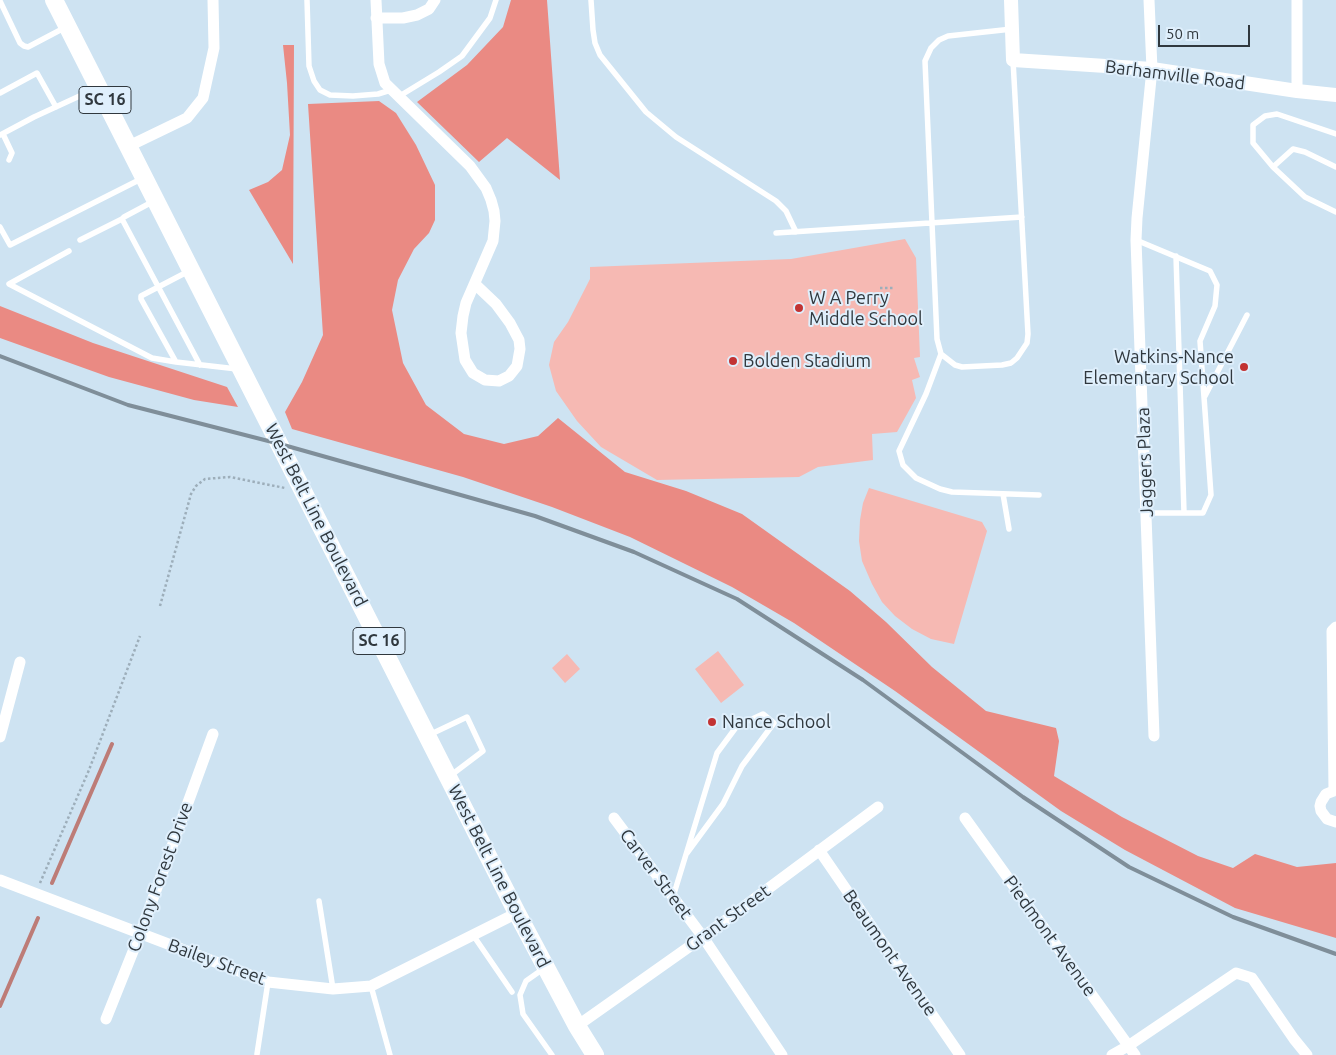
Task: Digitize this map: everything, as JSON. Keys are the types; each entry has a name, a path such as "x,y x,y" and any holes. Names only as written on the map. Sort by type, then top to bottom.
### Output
{"main road":[{"name":"West Belt Line Boulevard","path":"54,0 517,913 577,1026 595,1055"}],"street":[{"path":"129,146 187,118 203,98 214,48 213,0"},
{"path":"376,0 380,70 385,83 394,94 470,166 486,188 491,200 495,221 493,241 476,285 469,297 463,316 461,333 465,360 473,373 485,380 499,381 509,376 517,366 520,349 519,340 510,323 496,304 476,285"},
{"path":"376,18 403,18 417,15 429,9 435,0"},
{"path":"1011,0 1013,60"},
{"name":"Jaggers Plaza","path":"1149,0 1152,69 1136,240 1154,736"},
{"path":"1297,0 1297,91"},
{"name":"Barhamville Road","path":"1013,60 1152,69 1336,95"},
{"path":"1336,627 1332,631 1335,790 1326,794 1320,806 1327,819 1336,822"},
{"path":"0,737 20,662"},
{"name":"Colony Forest Drive","path":"106,1019 140,934 213,734"},
{"name":"Grant Street","path":"577,1026 703,937 878,807"},
{"name":"Carver Street","path":"614,818 703,937 782,1055"},
{"name":"Piedmont Avenue","path":"965,818 1132,1050"},
{"name":"Beaumont Avenue","path":"819,850 960,1055"},
{"name":"Bailey Street","path":"0,880 268,982 333,989 371,986 517,913"},
{"path":"1112,1055 1132,1050 1236,973 1252,978 1306,1055"}],"lane":[{"path":"306,0 309,66 314,81 320,90 330,95 353,96 394,94 439,72 462,56 490,18 496,0"},
{"path":"591,0 592,30 600,55 646,112 676,137 776,201 786,211 796,232"},
{"path":"0,1 20,43 24,46 28,47 68,26"},
{"path":"1012,29 948,36 939,40 928,53 925,60 937,339 941,354 926,394 899,451 903,465 916,478 940,489 952,492 1039,495"},
{"path":"941,354 955,365 962,367 1011,363 1024,350 1028,334 1013,60"},
{"path":"0,93 37,73 56,107"},
{"path":"8,160 12,153 1,134 99,88"},
{"path":"1336,134 1277,114 1265,116 1253,125 1254,143 1273,167 1305,197 1336,212"},
{"path":"1273,167 1293,149 1305,152 1336,167"},
{"path":"0,227 10,245 145,177"},
{"path":"80,240 156,200"},
{"path":"776,233 1022,217"},
{"path":"122,219 200,365"},
{"path":"1136,240 1210,271 1217,285 1215,306 1200,341 1211,495 1203,514 1146,513"},
{"path":"69,251 9,284 152,358 242,370"},
{"path":"1176,256 1184,514"},
{"path":"176,362 140,299 141,296 191,270"},
{"path":"1204,398 1246,315"},
{"path":"1003,494 1008,529"},
{"path":"673,897 717,753 737,726 763,714 774,723 742,766 723,804 687,853"},
{"path":"428,736 467,717 483,751 448,777"},
{"path":"319,901 333,989"},
{"path":"473,935 512,992"},
{"path":"546,967 526,981 520,995 523,1014 552,1055"},
{"path":"257,1054 268,982"},
{"path":"371,986 390,1055"}],"path":[{"path":"880,288 894,288"},
{"path":"160,606 191,494 196,486 205,479 230,477 304,492"},
{"path":"35,894 89,770 140,636"}],"shaded area":[{"path":"511,0 547,0 560,180 507,138 479,162 417,102 467,65 503,27"},
{"path":"283,45 294,45 293,264 249,190 268,182 282,170 290,135"},
{"path":"379,101 396,113 416,145 435,185 435,220 429,233 414,249 398,280 392,310 403,363 426,405 464,434 504,444 538,436 558,418 625,472 686,491 742,514 850,591 886,622 932,667 986,711 1056,728 1059,741 1054,776 1122,817 1198,856 1233,868 1255,854 1297,867 1336,863 1336,938 1235,908 1125,850 1061,811 895,691 794,623 732,587 630,537 552,507 463,477 292,429 285,412 302,382 323,335 308,104"},
{"name":"Bolden Stadium","path":"905,239 916,258 920,357 914,358 920,377 912,380 916,398 897,432 872,434 873,460 818,467 799,477 657,480 601,447 577,421 556,391 549,365 554,342 568,322 590,279 590,267 791,259"},
{"path":"0,306 93,343 227,387 238,407 194,400 109,377 0,338"},
{"path":"869,488 982,522 987,531 954,644 931,639 912,629 895,616 882,602 872,584 862,561 859,541 863,503"},
{"path":"718,651 744,685 721,703 695,669"},
{"path":"567,654 580,669 565,683 552,668"}],"waterway":[{"path":"52,883 112,744"},
{"path":"0,1006 38,918"}],"railway":[{"path":"0,356 128,405 280,444 535,516 634,552 737,599 863,680 1023,797 1129,867 1233,917 1336,954"}],"place":[{"name":"W A Perry Middle School","path":"799,308"},
{"name":"Bolden Stadium","path":"733,361"},
{"name":"Watkins-Nance Elementary School","path":"1244,367"},
{"name":"Nance School","path":"712,722"}]}
